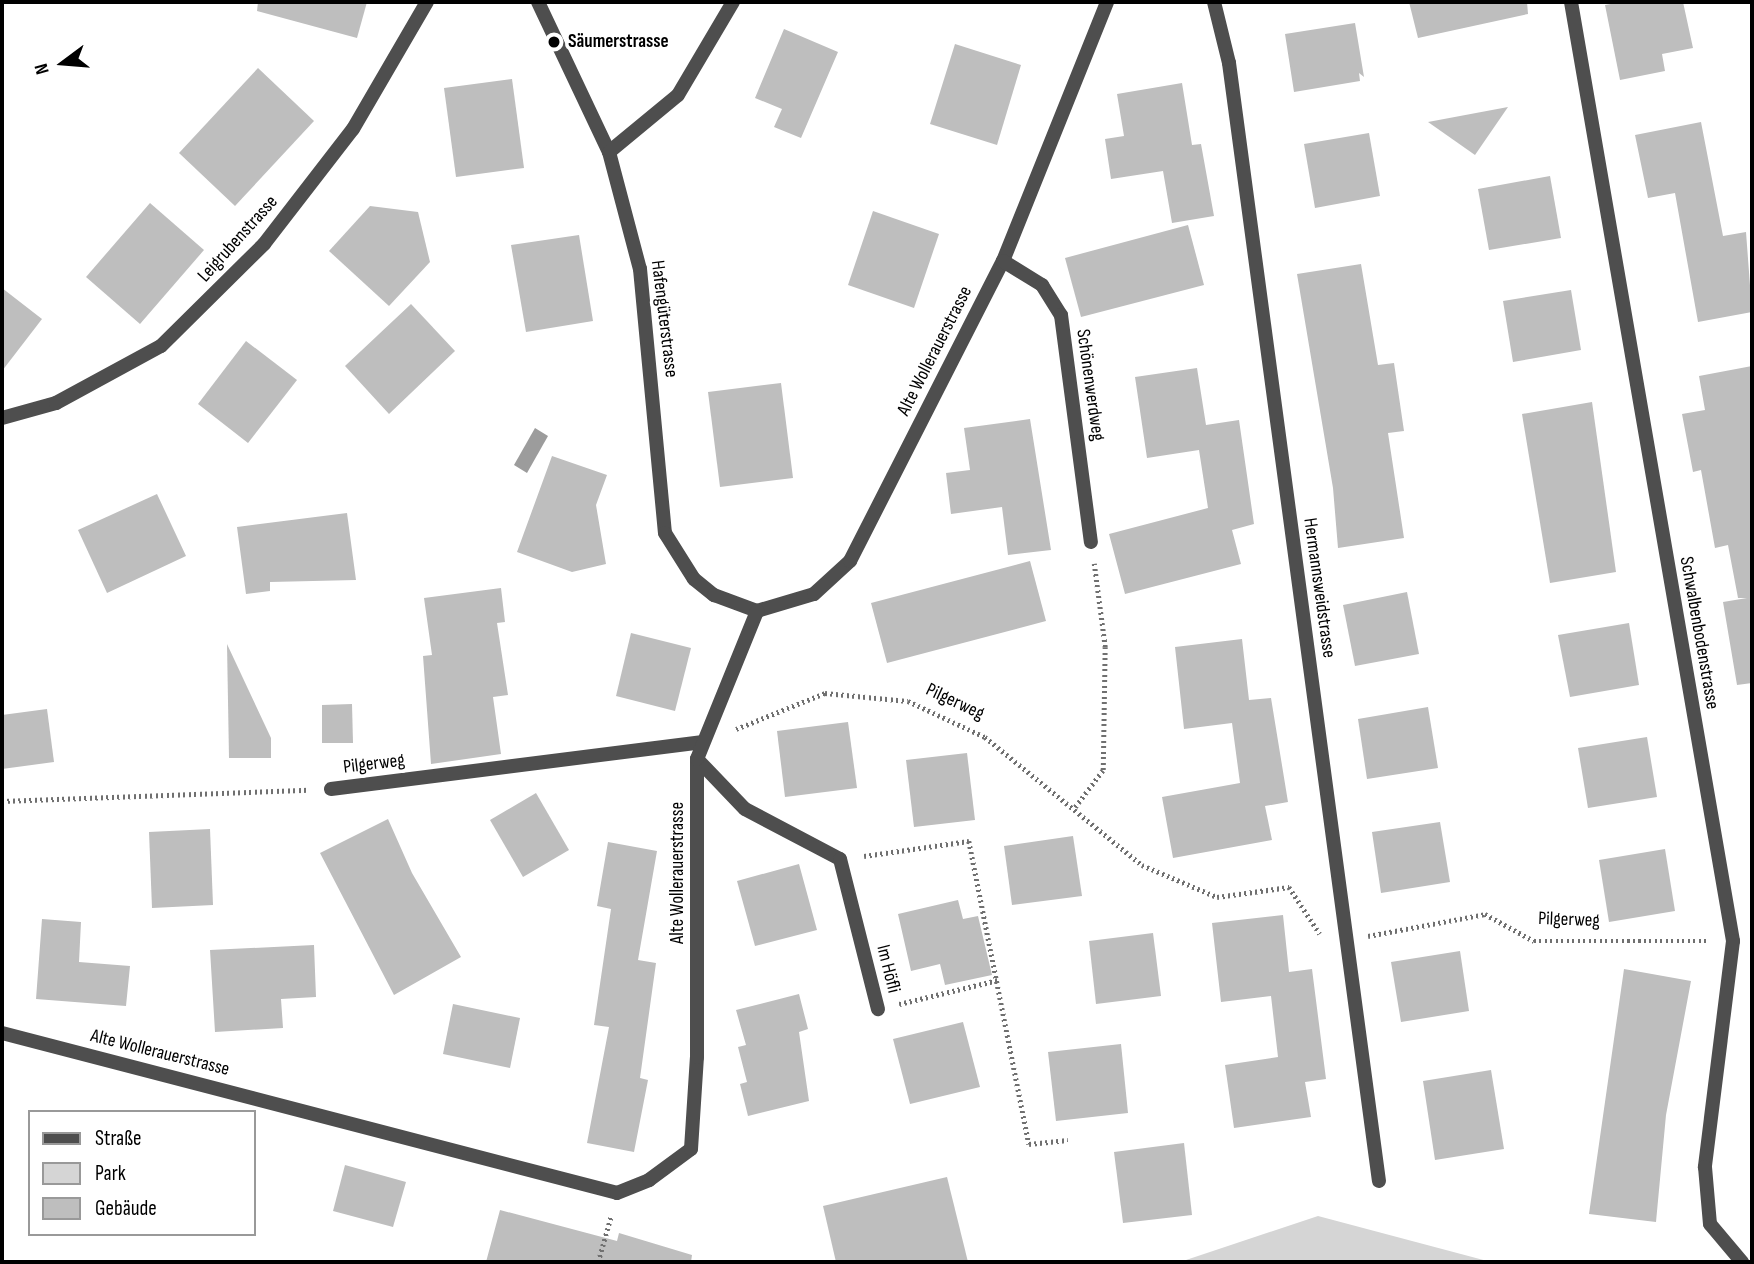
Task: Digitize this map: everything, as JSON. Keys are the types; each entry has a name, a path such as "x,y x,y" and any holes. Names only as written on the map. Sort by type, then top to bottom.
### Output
{"street":[{"name":"Leigrubenstrasse","path":"2,418 56,403 161,346 264,244 353,129 427,2"},
{"name":"Hafengüterstrasse","path":"538,2 609,152 640,269 665,533 694,579 714,595 757,611"},
{"path":"609,152 678,95 733,2"},
{"name":"Alte Wollerauerstrasse","path":"2,1033 617,1193 649,1180 691,1149 697,1057 697,759 703,742 757,611 814,594 850,561 1003,261 1107,2"},
{"name":"Hermannsweidstrasse","path":"1214,2 1229,64 1380,1181"},
{"name":"Schwalbenbodenstrasse","path":"1571,2 1732,941 1705,1167 1710,1224 1742,1262"},
{"name":"Schönenwerdweg","path":"1003,261 1042,285 1061,315 1091,542"},
{"name":"Pilgerweg","path":"331,789 703,742"},
{"path":"697,759 745,809 840,859"},
{"name":"Im Höfli","path":"840,859 878,1009"}],"path":[{"path":"1075,807 1102,770 1105,647 1091,542"},
{"name":"Pilgerweg","path":"703,742 825,692 908,701 985,737 1075,807 1142,865 1217,897 1289,887 1323,939 1347,939 1485,914 1534,941 1732,941"},
{"name":"Pilgerweg","path":"2,801 331,789"},
{"path":"840,859 969,841 1029,1144 1068,1140"},
{"name":"Im Höfli","path":"878,1009 998,980"},
{"path":"598,1262 617,1193"}],"green space":[{"path":"1318,1216 1491,1262 1180,1262"}],"shaded area":[{"path":"535,428 548,436 527,473 514,465"}],"building":[{"path":"258,2 367,2 357,38 257,11"},
{"path":"1409,2 1527,2 1528,14 1418,38"},
{"path":"1622,2 1683,2 1693,48 1662,54 1665,71 1620,80 1605,5"},
{"path":"1355,23 1364,77 1359,73 1360,81 1294,92 1285,34"},
{"path":"784,29 838,52 801,138 774,127 782,109 755,98"},
{"path":"955,44 1021,65 997,145 930,124"},
{"path":"258,68 314,121 235,206 179,153"},
{"path":"512,79 524,168 456,177 444,88"},
{"path":"1182,83 1192,145 1201,144 1214,216 1172,223 1163,171 1111,179 1105,139 1124,136 1117,94"},
{"path":"1508,107 1475,155 1428,122"},
{"path":"1701,122 1723,236 1746,232 1752,312 1698,322 1675,193 1648,198 1635,135"},
{"path":"1369,133 1380,196 1315,208 1304,144"},
{"path":"1550,176 1561,238 1489,250 1478,189"},
{"path":"150,203 204,250 140,324 86,277"},
{"path":"370,206 418,212 430,262 389,306 329,251"},
{"path":"873,211 939,234 914,308 848,285"},
{"path":"1188,225 1204,285 1081,317 1065,258"},
{"path":"579,235 593,321 526,332 511,245"},
{"path":"1361,264 1378,365 1394,363 1404,431 1388,433 1404,538 1338,548 1333,488 1297,274"},
{"path":"2,288 42,319 2,371"},
{"path":"1571,290 1581,350 1513,362 1503,301"},
{"path":"411,304 455,351 389,414 345,366"},
{"path":"246,341 297,380 248,443 198,404"},
{"path":"1752,366 1752,683 1737,685 1723,602 1747,598 1738,598 1728,545 1715,548 1701,470 1693,472 1682,414 1705,410 1699,376"},
{"path":"1197,368 1206,425 1239,420 1254,524 1232,530 1241,564 1125,594 1109,534 1208,508 1199,450 1147,458 1135,377"},
{"path":"781,383 793,478 720,487 708,392"},
{"path":"1592,402 1616,572 1550,583 1522,414"},
{"path":"1030,419 1051,550 1008,555 1002,507 951,514 946,473 970,470 964,428"},
{"path":"552,456 607,475 596,505 606,564 572,572 517,552"},
{"path":"157,494 186,556 107,593 78,530"},
{"path":"347,513 356,580 270,582 270,591 246,594 237,527"},
{"path":"1030,561 1046,621 887,663 871,603"},
{"path":"501,588 505,622 497,623 508,695 493,697 501,754 431,764 423,656 432,655 424,598"},
{"path":"1407,592 1419,654 1355,666 1343,605"},
{"path":"1629,623 1639,685 1570,697 1558,635"},
{"path":"631,633 691,648 675,711 616,696"},
{"path":"1242,639 1249,700 1271,698 1288,802 1265,806 1272,840 1173,858 1162,797 1240,783 1232,723 1184,729 1175,647"},
{"path":"227,644 271,738 271,758 229,758"},
{"path":"352,704 353,743 322,743 322,705"},
{"path":"1428,707 1438,768 1367,779 1358,719"},
{"path":"47,709 54,762 2,769 2,715"},
{"path":"848,722 857,788 785,797 777,731"},
{"path":"1647,737 1657,797 1588,808 1578,748"},
{"path":"967,753 975,820 914,827 906,760"},
{"path":"536,793 569,850 523,877 490,820"},
{"path":"388,819 412,873 461,957 394,995 320,853"},
{"path":"1440,822 1450,882 1381,893 1372,832"},
{"path":"210,829 213,905 152,908 149,832"},
{"path":"1073,836 1082,896 1012,905 1004,846"},
{"path":"608,842 657,851 638,960 656,963 640,1078 648,1080 634,1152 587,1143 609,1027 594,1025 611,909 597,906"},
{"path":"1665,849 1675,911 1609,922 1599,860"},
{"path":"799,864 817,930 755,946 737,881"},
{"path":"958,900 963,919 978,916 992,975 945,985 940,964 911,971 898,914"},
{"path":"1283,915 1289,972 1312,969 1326,1079 1305,1082 1311,1117 1234,1128 1225,1065 1278,1057 1271,996 1221,1002 1212,923"},
{"path":"42,919 81,922 79,962 130,966 126,1006 36,999"},
{"path":"1153,933 1161,996 1096,1004 1089,941"},
{"path":"314,945 316,997 281,999 283,1028 215,1032 210,950"},
{"path":"1460,951 1469,1011 1401,1022 1391,962"},
{"path":"1624,969 1691,981 1666,1115 1656,1222 1589,1214"},
{"path":"799,994 808,1029 799,1032 809,1101 748,1116 740,1084 747,1082 738,1047 746,1045 736,1010"},
{"path":"453,1004 520,1018 510,1068 443,1054"},
{"path":"963,1022 980,1087 910,1104 893,1039"},
{"path":"1121,1044 1128,1113 1056,1121 1048,1052"},
{"path":"1491,1070 1504,1149 1435,1160 1423,1081"},
{"path":"1184,1143 1192,1215 1123,1223 1114,1152"},
{"path":"345,1165 406,1182 393,1227 333,1211"},
{"path":"947,1177 968,1262 836,1262 823,1206"},
{"path":"500,1210 617,1241 619,1233 692,1255 691,1262 486,1262"}],"place":[{"name":"Säumerstrasse","path":"554,42"}]}
